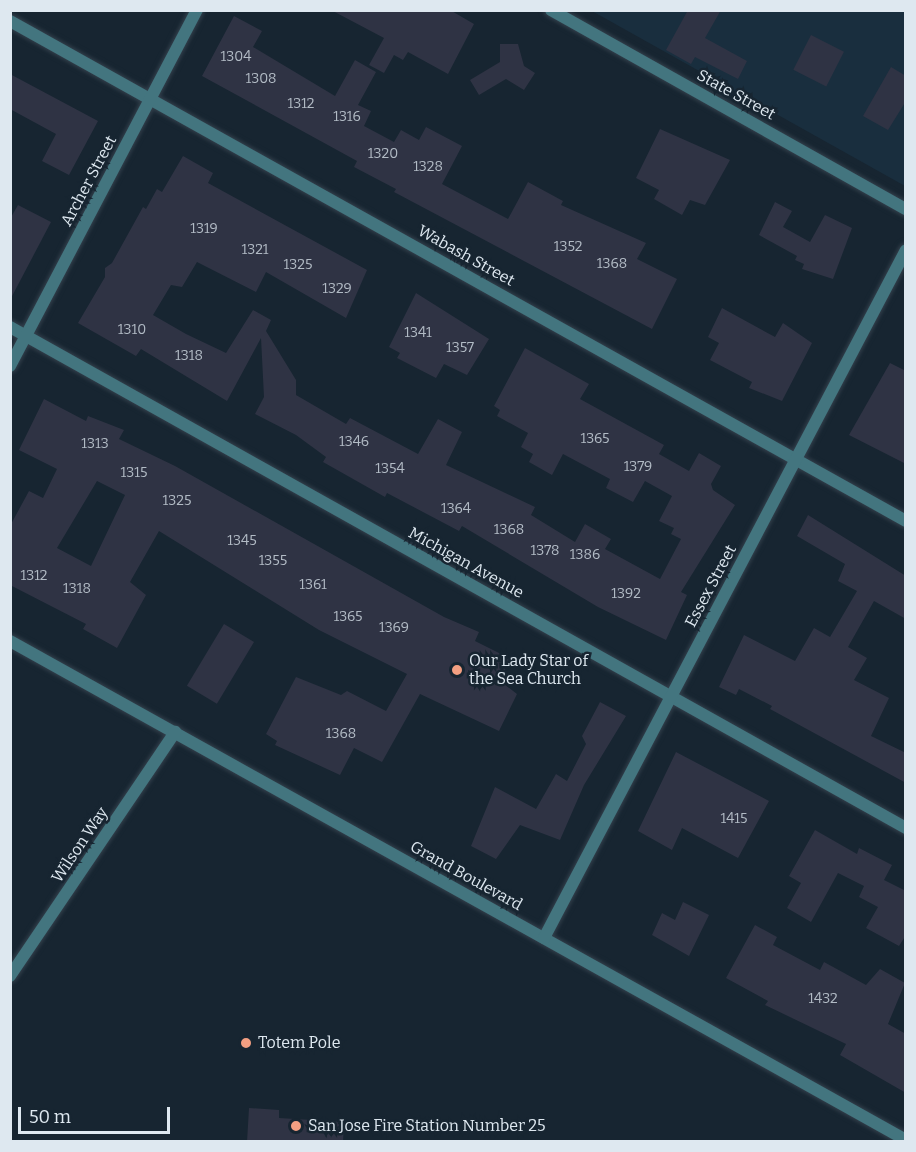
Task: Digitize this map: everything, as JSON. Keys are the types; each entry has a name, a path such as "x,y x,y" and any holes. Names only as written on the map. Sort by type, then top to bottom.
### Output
{"street":[{"name":"Archer Street","path":"10,366 197,10"},
{"name":"State Street","path":"551,10 906,209"},
{"name":"Wabash Street","path":"10,21 906,521"},
{"name":"Essex Street","path":"544,938 906,250"},
{"name":"Michigan Avenue","path":"10,327 906,828"},
{"name":"Grand Boulevard","path":"10,641 906,1140"},
{"name":"Wilson Way","path":"10,976 175,732"}],"shaded area":[{"path":"592,11 905,11 905,186"}],"building":[{"path":"331,10 450,10 474,24 448,74 408,52 403,60 394,55 384,73 369,65 384,38"},
{"path":"688,10 721,10 705,38 747,61 738,79 695,57 691,64 666,50"},
{"path":"234,16 262,31 253,47 335,96 355,60 376,72 358,105 371,111 364,126 394,142 401,130 419,140 426,127 462,146 442,184 508,219 528,182 563,201 561,205 646,243 637,259 677,279 652,329 394,192 396,189 354,167 357,161 202,76"},
{"path":"811,35 844,52 826,87 793,70"},
{"path":"500,44 518,44 524,66 535,73 524,90 506,79 479,95 470,80 500,62"},
{"path":"891,67 906,76 906,101 888,130 863,116"},
{"path":"10,74 98,121 69,175 42,161 56,134 10,109"},
{"path":"660,129 730,160 705,205 690,200 682,215 654,199 659,190 636,178"},
{"path":"183,156 213,173 208,183 367,270 346,318 266,272 256,292 197,262 182,287 171,285 153,315 226,353 253,310 271,320 266,331 296,380 296,395 346,424 350,418 418,454 438,419 462,432 446,465 535,507 531,515 575,542 585,524 611,539 605,549 660,579 681,539 671,534 674,528 659,521 672,496 645,481 633,502 606,488 610,479 563,454 552,475 529,462 533,454 521,447 528,433 497,416 500,410 494,406 525,348 589,384 580,399 664,445 659,454 689,471 699,453 721,466 711,484 713,490 735,505 681,592 687,595 666,640 598,607 462,526 459,531 387,493 385,497 323,462 326,457 296,435 255,414 264,397 261,338 227,401 141,349 136,356 78,323 105,277 105,268 112,263 143,207 146,209 157,189 162,192"},
{"path":"775,202 792,211 783,227 810,242 825,215 852,228 833,279 802,269 804,264 795,260 797,256 759,235"},
{"path":"18,205 51,222 10,300 10,219"},
{"path":"416,293 489,339 467,375 444,364 436,378 397,358 400,353 389,347"},
{"path":"722,308 775,337 783,323 812,343 782,401 749,388 752,382 710,360 719,343 708,337"},
{"path":"890,363 906,371 906,464 849,435"},
{"path":"44,399 86,421 88,416 124,430 119,439 175,466 444,617 479,632 475,641 511,659 500,681 517,694 499,731 420,694 382,762 354,748 340,775 275,745 277,741 266,734 296,677 341,695 347,691 386,711 407,674 319,630 159,531 130,582 146,595 117,648 83,629 86,624 10,585 10,526 29,491 43,498 57,469 19,450","holes":["97,481 125,495 91,566 57,548"]},
{"path":"808,515 906,576 906,619 874,601 848,647 867,658 854,680 889,698 871,736 906,753 906,783 770,709 772,706 739,689 736,695 719,687 744,635 795,661 814,628 830,637 857,591 838,581 845,564 797,536"},
{"path":"224,624 254,642 217,704 187,686"},
{"path":"600,702 626,716 584,785 560,840 520,825 496,859 471,846 495,787 536,809 556,774 567,781 586,744 582,736"},
{"path":"676,752 769,801 738,858 682,828 672,850 638,831"},
{"path":"815,830 857,854 859,848 892,865 884,880 906,891 906,935 899,946 866,928 878,907 859,897 864,886 838,873 811,922 787,908 801,883 789,876"},
{"path":"683,902 709,915 689,956 652,935 662,913 675,920"},
{"path":"755,925 777,937 773,945 820,970 824,962 866,985 880,969 905,983 888,1024 906,1034 906,1093 840,1055 846,1044 765,1005 768,1001 726,978"},
{"name":"San Jose Fire Station Number 25","path":"249,1108 279,1110 279,1118 344,1122 343,1142 247,1142"}],"place":[{"name":"Our Lady Star of the Sea Church","path":"457,670"},
{"name":"Totem Pole","path":"246,1043"},
{"name":"San Jose Fire Station Number 25","path":"296,1126"}]}
